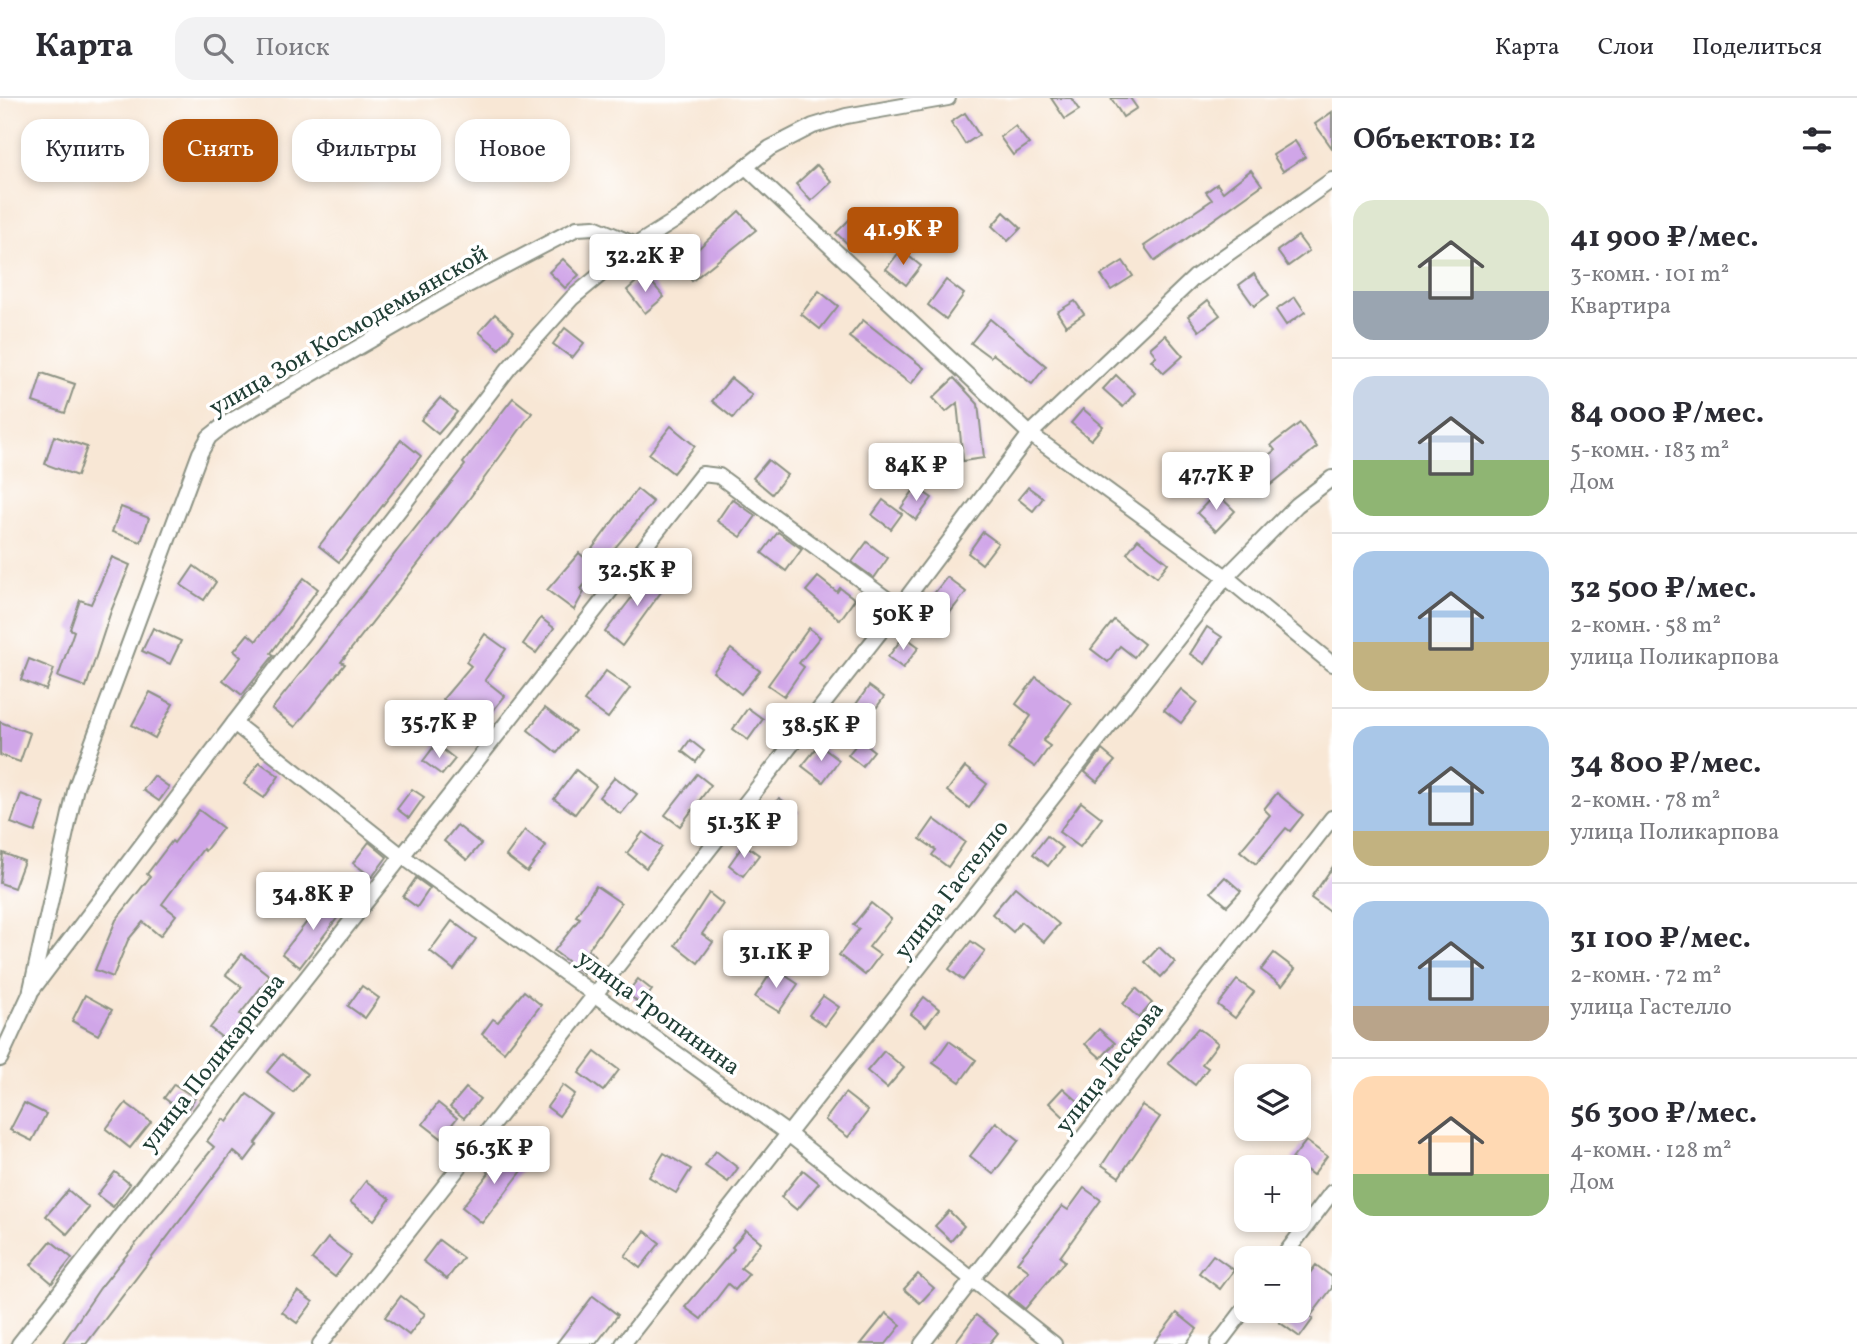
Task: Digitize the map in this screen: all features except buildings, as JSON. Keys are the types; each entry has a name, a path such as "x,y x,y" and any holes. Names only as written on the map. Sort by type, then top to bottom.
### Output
{"street":[{"path":"30,994 234,723 509,368 572,298 636,245 679,218 770,148 813,125 846,116 948,98"},
{"path":"747,168 1030,434 1226,576 1332,664"},
{"path":"320,1344 899,608 1030,434 1195,277 1332,180"},
{"name":"улица Зои Космодемьянской","path":"0,1059 30,994 76,787 200,453 209,438 224,425 449,295 578,228 594,227 636,245"},
{"name":"улица Поликарпова","path":"19,1344 698,477 706,472 719,476 899,608"},
{"name":"улица Гастелло","path":"623,1344 1226,576 1297,505 1332,478"},
{"name":"улица Тропинина","path":"234,723 402,856 787,1133 1054,1344"},
{"name":"улица Лескова","path":"922,1344 1332,818"},
{"path":"1291,1246 1332,1192"},
{"path":"1218,1344 1234,1323"}]}
